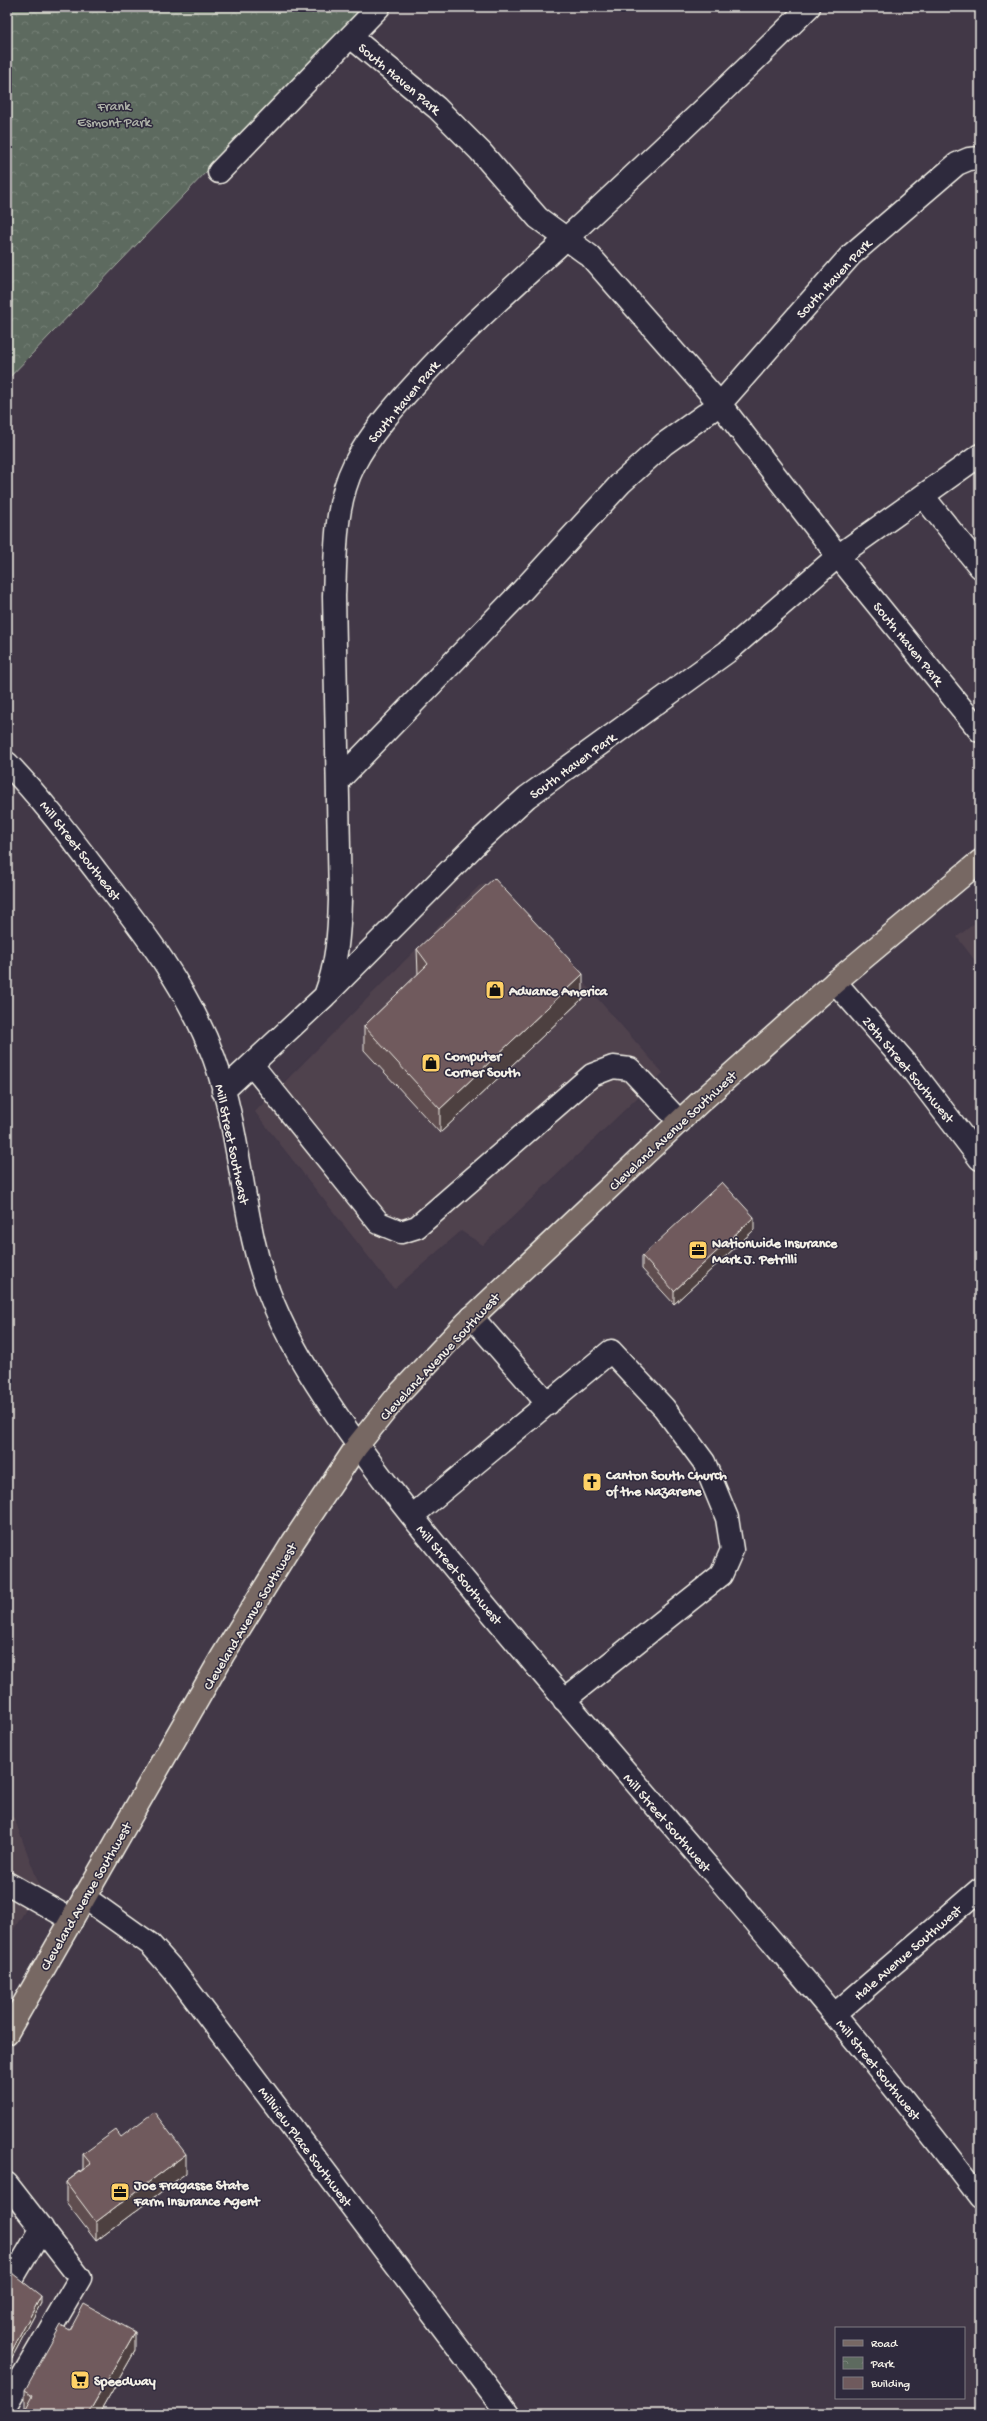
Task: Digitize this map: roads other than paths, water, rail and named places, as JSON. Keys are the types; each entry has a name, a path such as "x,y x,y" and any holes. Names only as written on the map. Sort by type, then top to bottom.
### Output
{"main road":[{"name":"Cleveland Avenue Southwest","path":"7,2033 224,1655 293,1542 357,1446 398,1395 472,1318 680,1122 835,982 980,861"}],"street":[{"name":"South Haven Park","path":"219,172 379,7"},
{"name":"South Haven Park","path":"325,996 332,977 339,931 338,781 334,596 338,522 346,484 363,450 398,403 451,344 566,239 809,7"},
{"name":"South Haven Park","path":"351,36 437,108 480,151 538,218 590,256 720,404 838,556 980,731"},
{"name":"South Haven Park","path":"338,781 519,594 621,483 664,444 720,404 851,255 957,164 969,159 980,158"},
{"name":"South Haven Park","path":"223,1091 325,996 479,841 527,797 727,652 838,556 980,455"},
{"path":"923,496 980,567"},
{"name":"Mill Street Southeast","path":"7,763 36,794 135,921 166,964 192,1010 214,1058 229,1108 253,1241 271,1300 306,1367 357,1446"},
{"name":"28th Street Southwest","path":"835,982 913,1071 980,1159"},
{"path":"252,1065 380,1223 401,1232 417,1228 592,1075 613,1067 630,1070 680,1122"},
{"path":"472,1318 548,1404"},
{"path":"412,1516 611,1351 664,1408 704,1462 727,1518 732,1550 721,1575 564,1700"},
{"name":"Mill Street Southwest","path":"357,1446 412,1516 564,1700 834,2015 930,2131 980,2198"},
{"path":"7,1882 72,1920"},
{"name":"Hale Avenue Southwest","path":"834,2015 980,1889"},
{"name":"Millview Place Southwest","path":"84,1897 150,1944 174,1970 508,2414"},
{"path":"7,2184 80,2278 7,2403"},
{"path":"12,2279 42,2228"}],"place":[{"name":"Advance America","path":"495,990"},
{"name":"Computer Corner South","path":"431,1063"},
{"name":"Nationwide Insurance Mark J. Petrilli","path":"698,1250"},
{"name":"Canton South Church of the Nazarene","path":"592,1482"},
{"name":"Joe Fragasse State Farm Insurance Agent","path":"120,2192"},
{"name":"Speedway","path":"80,2380"}],"park label":[{"name":"Frank Esmont Park","path":"114,114"}]}
